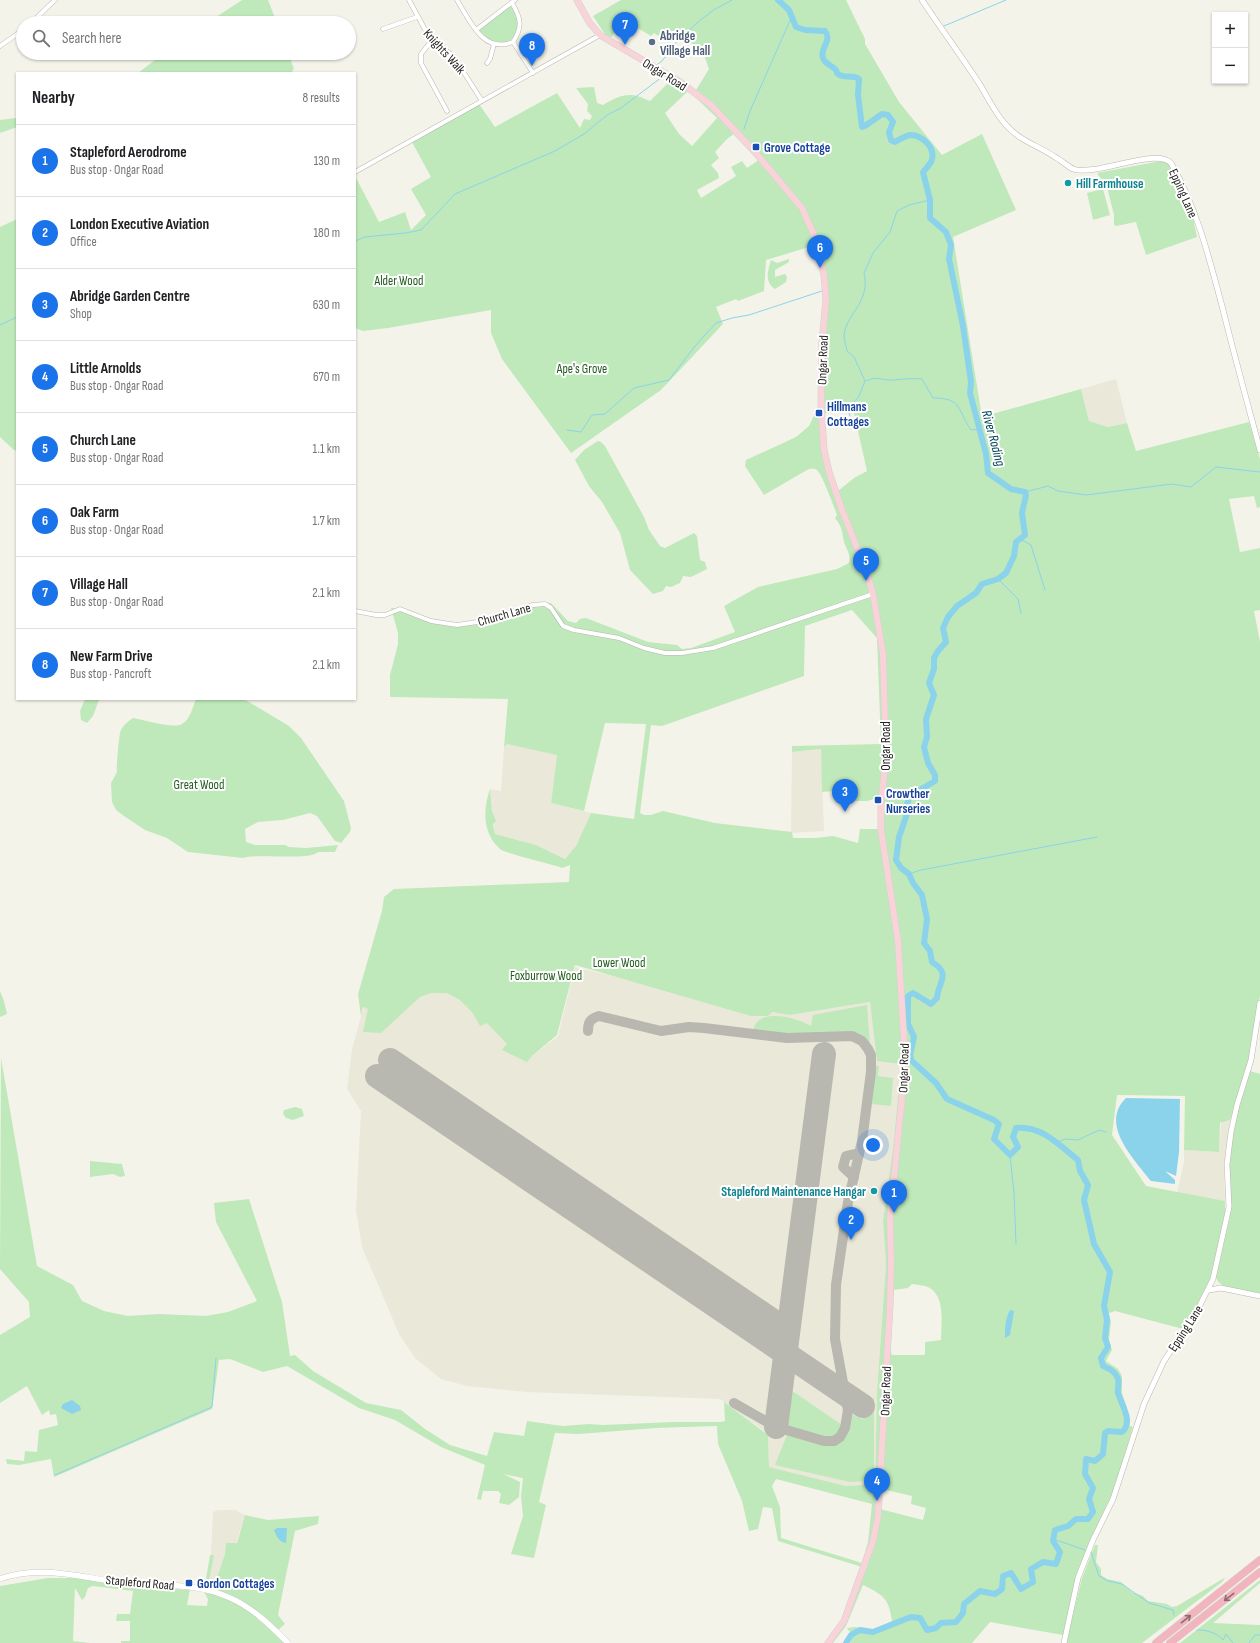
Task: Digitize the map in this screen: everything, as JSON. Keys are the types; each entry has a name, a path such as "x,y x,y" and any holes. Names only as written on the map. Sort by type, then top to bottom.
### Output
{"highway":[{"path":"1156,1643 1260,1560"},
{"path":"1170,1643 1260,1572"}],"main road":[{"name":"Ongar Road","path":"577,0 589,22 600,35 680,82 711,105 767,166 802,208 811,227 820,254 826,285 821,357 821,404 824,450 840,504 866,570 879,620 885,687 886,759 881,803 881,830 898,941 905,1067 890,1218 892,1263 878,1516 873,1541 844,1621 828,1643"},
{"name":"Stapleford Road","path":"0,1578 27,1572 54,1572 128,1583 204,1589 229,1597 256,1612 288,1643"}],"street":[{"path":"38,16 55,0"},
{"name":"Knights Walk","path":"409,0 417,17 432,40 454,57 482,101"},
{"path":"457,0 476,30 484,40 494,44 505,45 513,42 521,26 514,2 476,30"},
{"name":"Epping Lane","path":"922,0 978,81 1001,119 1019,137 1055,156 1071,168 1078,170 1096,169 1157,158 1171,162 1189,199 1196,218 1229,328 1260,450"},
{"path":"383,29 387,29 417,17"},
{"path":"0,46 16,35"},
{"path":"356,171 600,35"},
{"path":"432,40 422,54 421,63 446,111"},
{"path":"513,42 533,73"},
{"path":"487,63 490,59 494,44"},
{"path":"1255,433 1260,437"},
{"name":"Church Lane","path":"356,611 385,615 400,609 431,621 457,625 484,621 533,605 545,604 551,608 563,626 574,630 619,638 648,649 665,653 682,653 713,648 873,594"},
{"name":"Epping Lane","path":"1064,1643 1078,1578 1093,1540 1113,1499 1144,1404 1166,1356 1214,1279 1229,1207 1226,1164 1231,1132 1237,1105 1251,1060 1260,1003"},
{"path":"1214,1279 1221,1288"},
{"path":"1208,1290 1221,1288 1260,1296"}],"shaded area":[{"path":"1116,379 1127,423 1108,427 1089,421 1081,389"},
{"path":"507,744 557,754 551,803 591,813 576,846 565,859 536,845 495,834 490,789 501,791 504,747"},
{"path":"821,749 824,831 791,833 792,752"},
{"path":"389,927 417,945 532,996 536,1009 531,1057 558,1036 575,967 736,1006 790,1015 870,1002 877,1060 901,1064 894,1141 883,1221 886,1264 877,1392 875,1484 846,1486 769,1467 768,1434 720,1399 526,1392 467,1386 441,1379 415,1358 399,1334 362,1247 356,1210 361,1111 347,1089 352,1049"},
{"path":"1230,1120 1224,1173 1225,1201 1177,1193 1184,1162 1184,1150 1219,1152 1221,1123"},
{"path":"218,1510 235,1510 245,1515 236,1543 226,1544 225,1554 213,1589 208,1587 214,1555 211,1555 213,1512"}],"green space":[{"path":"242,0 268,0 274,16 218,16"},
{"path":"621,0 846,0 865,39 865,44 899,102 942,155 982,134 1016,210 953,237 982,417 1081,389 1089,421 1108,427 1127,423 1136,451 1249,422 1260,459 1260,507 1257,508 1254,496 1229,499 1240,552 1260,548 1260,610 1254,611 1260,642 1260,995 1250,1060 1230,1120 1220,1123 1219,1152 1184,1150 1185,1096 1117,1095 1112,1135 1146,1186 1225,1201 1225,1216 1208,1287 1183,1329 1115,1311 1109,1313 1111,1322 1109,1340 1112,1350 1106,1361 1118,1369 1122,1376 1122,1393 1127,1408 1128,1425 1133,1427 1114,1489 1090,1542 1075,1583 1063,1635 990,1622 972,1643 850,1643 853,1636 847,1628 855,1627 873,1630 892,1621 889,1607 884,1598 863,1585 846,1626 833,1643 826,1643 842,1620 862,1567 778,1541 772,1508 763,1507 758,1529 749,1531 742,1501 718,1444 717,1426 656,1428 579,1434 555,1433 539,1502 546,1505 534,1558 511,1554 523,1516 521,1496 523,1478 503,1474 520,1482 519,1497 509,1505 499,1503 501,1494 498,1491 483,1491 481,1500 477,1499 485,1465 441,1447 395,1420 359,1408 287,1366 263,1372 230,1359 219,1360 212,1409 54,1477 51,1459 19,1465 7,1464 6,1459 24,1461 25,1451 37,1452 39,1430 58,1425 56,1414 50,1415 49,1410 42,1415 27,1386 0,1403 0,1335 30,1317 29,1302 0,1269 1,1058 37,1266 73,1285 82,1301 104,1311 128,1316 159,1314 206,1316 228,1312 257,1301 216,1222 214,1203 249,1199 282,1302 290,1356 295,1355 313,1371 366,1403 401,1410 425,1429 450,1445 487,1456 494,1432 524,1436 527,1421 563,1426 589,1424 603,1425 673,1422 720,1422 725,1421 724,1402 768,1435 769,1467 846,1486 875,1484 877,1392 886,1264 883,1221 894,1141 901,1064 877,1061 870,1002 790,1015 772,1012 768,1016 751,1016 575,965 557,1035 527,1062 502,1050 507,1044 487,1023 480,1026 472,1012 460,1000 447,993 431,993 420,997 381,1033 363,1032 368,1009 363,1007 361,1016 358,994 382,911 384,897 394,889 569,882 570,865 562,868 520,856 500,849 494,843 487,828 485,813 490,789 492,811 496,821 493,824 495,834 536,845 565,859 576,846 591,813 634,819 646,724 605,723 584,811 551,803 557,755 507,744 504,747 508,699 390,697 390,675 398,644 398,633 391,608 409,610 432,620 458,624 492,617 541,602 551,603 568,621 576,623 580,619 586,618 648,642 677,645 682,649 691,648 735,632 724,606 758,587 837,569 849,563 849,555 841,529 835,518 837,515 825,484 817,470 807,470 764,495 745,466 746,460 796,437 809,426 818,407 824,453 846,514 838,491 854,478 867,471 854,413 825,413 823,376 828,289 819,244 766,260 764,291 738,301 736,299 716,307 723,324 661,390 571,453 502,359 491,333 491,310 388,328 363,331 356,328 356,178 379,222 405,212 411,230 426,215 411,189 431,177 412,142 479,104 495,127 557,93 580,128 584,119 590,120 592,116 587,111 588,104 576,88 594,87 597,103 603,105 615,98 626,95 637,96 650,101 672,79 688,91 665,113 679,134 692,146 717,118 693,95 709,69 703,52 682,36 678,41 672,39 668,42 654,33 651,36 623,19 611,38 606,36 593,16","holes":["739,130 763,157 747,168 742,161 731,167 736,176 701,198 697,190 719,178 718,173 711,165 719,158 715,152 727,139","852,610 877,638 881,744 792,746 792,752 821,749 822,792 835,791 836,797 854,796 855,801 867,801 881,797 886,755 879,829 860,829 858,843 833,836 793,838 792,832 715,823 663,811 651,815 644,815 640,813 651,725 662,726 804,676 805,626","912,1284 928,1287 934,1291 938,1297 942,1318 941,1340 925,1342 925,1355 892,1355 890,1349 894,1290 908,1288","776,1479 872,1504 868,1542 862,1563 781,1538 780,1507 772,1486","882,1489 912,1496 911,1504 926,1508 923,1520 880,1509"]},
{"path":"510,6 516,12 519,20 515,36 509,41 501,43 491,41 479,32 480,29"},
{"path":"155,60 291,60 294,69 292,71 293,72 139,72"},
{"path":"15,118 16,127 0,133 0,120"},
{"path":"1161,161 1170,164 1191,209 1197,237 1146,255 1136,222 1116,226 1114,225 1114,215 1107,187 1097,173"},
{"path":"1103,189 1110,215 1093,220 1087,193"},
{"path":"16,219 16,451 0,437 0,227"},
{"path":"789,259 789,262 775,270 775,277 785,274 787,277 786,282 775,289 769,283 768,279 771,260 777,263"},
{"path":"598,441 605,446 644,517 649,530 660,546 665,548 694,533 697,536 700,560 705,562 707,569 691,577 683,576 680,583 671,587 666,586 663,591 653,594 630,570 620,533 602,502 589,486 575,460 584,450"},
{"path":"85,700 99,700 93,716 87,723 81,720 80,711"},
{"name":"Great Wood","path":"196,700 246,700 289,726 301,738 344,801 351,828 350,832 341,843 335,841 317,816 310,813 283,820 258,822 245,829 246,842 255,845 285,845 289,847 306,848 338,845 335,852 318,852 313,855 295,857 260,856 243,858 188,852 167,838 145,830 116,810 112,802 111,783 117,772 120,736 123,726 133,718 165,725 178,725 185,722"},
{"path":"0,991 7,1014 0,1017"},
{"path":"867,1005 870,1046 854,1034 845,1032 796,1036 753,1031 756,1024 769,1016 787,1017 811,1026 813,1015"},
{"path":"876,1066 879,1066 878,1076 893,1078 891,1106 872,1104"},
{"path":"1250,1071 1260,1074 1260,1293 1228,1288 1218,1282 1216,1277 1230,1217 1228,1164 1232,1132 1241,1094"},
{"path":"295,1107 302,1109 304,1116 293,1120 286,1118 283,1114 284,1110"},
{"path":"90,1161 122,1164 125,1176 120,1177 113,1174 90,1177"},
{"path":"794,1392 842,1425 838,1433 833,1437 818,1438 787,1428 792,1393"},
{"path":"874,1397 874,1467 870,1481 850,1482 775,1465 787,1435 819,1443 828,1444 836,1442 843,1437 848,1428 850,1414 863,1419"},
{"path":"245,1515 268,1520 319,1516 318,1524 295,1531 278,1615 285,1624 278,1630 247,1606 213,1589 225,1554 226,1543 237,1543"},
{"path":"1095,1545 1098,1545 1096,1562 1101,1569 1101,1575 1107,1579 1121,1582 1132,1592 1143,1596 1148,1601 1167,1604 1172,1607 1177,1606 1226,1577 1222,1582 1142,1643 1066,1643 1082,1578"},
{"path":"210,1555 214,1555 208,1587 205,1585"},
{"path":"48,1578 75,1578 131,1586 190,1590 187,1605 207,1606 208,1599 204,1592 215,1594 238,1604 248,1611 285,1643 121,1643 121,1641 130,1641 130,1621 116,1621 117,1614 130,1614 133,1591 93,1586 88,1588 85,1597 82,1600 75,1588 73,1641 90,1643 0,1643 0,1586"},
{"path":"1260,1580 1260,1583 1213,1623 1260,1625 1260,1643 1180,1643"}],"water":[{"path":"1126,1098 1180,1099 1179,1152 1176,1176 1165,1171 1175,1180 1175,1184 1151,1181 1128,1152 1118,1130 1116,1119 1119,1108"},
{"path":"1010,1310 1014,1311 1010,1335 1005,1338 1006,1320"},
{"path":"72,1400 80,1406 81,1410 72,1414 61,1408 63,1404"},
{"path":"277,1528 287,1528 286,1543 282,1542 277,1537 274,1530"}],"waterway":[{"path":"658,64 677,41 698,22 715,9 732,0"},
{"name":"River Roding","path":"778,0 789,10 796,27 805,30 825,31 828,38 822,54 825,62 835,69 840,75 859,79 858,95 862,127 882,114 888,115 893,122 889,132 891,140 895,142 910,135 920,137 928,144 932,152 932,157 931,162 923,172 930,200 930,218 946,232 951,245 949,259 963,326 971,382 970,393 986,454 988,473 1011,489 1025,492 1026,495 1022,513 1025,535 1016,542 1014,556 1006,573 998,579 982,584 976,593 957,606 948,617 943,628 946,642 934,658 934,669 929,683 934,695 926,719 927,737 924,747 928,763 935,775 935,781 913,794 909,799 907,804 908,811 899,837 896,860 901,868 909,874 913,883 922,895 927,919 924,943 930,951 932,962 938,966 943,974 937,998 931,1004 913,993 908,996 908,1024 914,1037 910,1056 912,1061 936,1083 947,1099 994,1120 999,1124 994,1139 1010,1155 1018,1147 1013,1137 1016,1128 1025,1128 1034,1130 1049,1137 1078,1160 1080,1171 1088,1185 1084,1200 1094,1244 1110,1272 1104,1306 1107,1320 1105,1338 1108,1347 1101,1358 1103,1366 1112,1371 1119,1381 1118,1393 1127,1418 1127,1423 1122,1432 1108,1431 1105,1433 1103,1454 1095,1461 1086,1459 1085,1474 1093,1488 1089,1499 1093,1512 1088,1519 1076,1519 1068,1526 1055,1530 1053,1541 1060,1552 1056,1564 1043,1562 1031,1569 1033,1582 1021,1589 1011,1573 1003,1576 1002,1589 995,1594 980,1591 964,1604 963,1613 956,1622 941,1623 936,1628 927,1630 920,1618 911,1617 873,1632 860,1630 851,1635 846,1643"},
{"path":"944,26 1006,0"},
{"path":"744,129 750,111 792,16"},
{"path":"356,241 365,237 421,230 455,194 555,151 584,134 607,115 621,108 662,77 657,73"},
{"path":"850,416 848,409 859,396 865,381 854,357 847,351 844,335 846,327 864,292 864,273 873,253 890,232 897,211 909,205 930,200"},
{"path":"567,430 581,432 592,415 605,414 634,388 669,380 695,346 716,323 749,315 822,291"},
{"path":"0,325 16,317"},
{"path":"866,381 877,378 889,380 922,379 933,398 950,400 955,403 971,430 979,429"},
{"path":"1025,492 1048,486 1058,491 1086,495 1172,484 1191,487 1216,467 1260,472"},
{"path":"1020,539 1031,545 1045,590"},
{"path":"998,579 1018,599 1021,613"},
{"path":"909,874 921,870 1097,837"},
{"path":"1056,1143 1065,1139 1078,1140 1099,1130 1106,1132"},
{"path":"1010,1155 1014,1193 1016,1244"},
{"path":"55,1475 212,1407 216,1358"},
{"path":"1053,1539 1085,1550"},
{"path":"1091,1552 1099,1576 1108,1581 1122,1584 1149,1603 1173,1610 1174,1615"},
{"path":"1197,1630 1211,1632 1218,1635 1223,1640 1226,1634 1233,1643"},
{"path":"1249,1643 1255,1635 1260,1635"}],"taxiway":[{"path":"588,1031 590,1021 599,1016 661,1031 689,1027 787,1038 852,1036 862,1041 871,1055 871,1072 862,1141 848,1202 836,1285 835,1339 848,1410 845,1428 840,1437 834,1441 824,1441 776,1427 734,1403"},
{"path":"854,1177 843,1167 846,1156 859,1153"}],"runway":[{"path":"776,1427 824,1054"},
{"path":"390,1060 785,1329"},
{"path":"377,1076 863,1406"}],"place":[{"name":"Abridge Village Hall","path":"652,42"},
{"name":"Village Hall","path":"625,45"},
{"name":"New Farm Drive","path":"532,66"},
{"name":"Grove Cottage","path":"756,147"},
{"name":"Hill Farmhouse","path":"1068,183"},
{"name":"Oak Farm","path":"820,268"},
{"name":"Hillmans Cottages","path":"819,413"},
{"name":"Church Lane","path":"866,581"},
{"name":"Crowther Nurseries","path":"878,800"},
{"name":"Abridge Garden Centre","path":"845,812"},
{"name":"Stapleford Maintenance Hangar","path":"874,1191"},
{"name":"Stapleford Aerodrome","path":"894,1213"},
{"name":"London Executive Aviation","path":"851,1240"},
{"name":"Little Arnolds","path":"877,1501"},
{"name":"Gordon Cottages","path":"189,1583"}],"park label":[{"name":"Alder Wood","path":"399,280"},
{"name":"Ape's Grove","path":"582,368"},
{"name":"Lower Wood","path":"619,962"},
{"name":"Foxburrow Wood","path":"546,975"}]}
